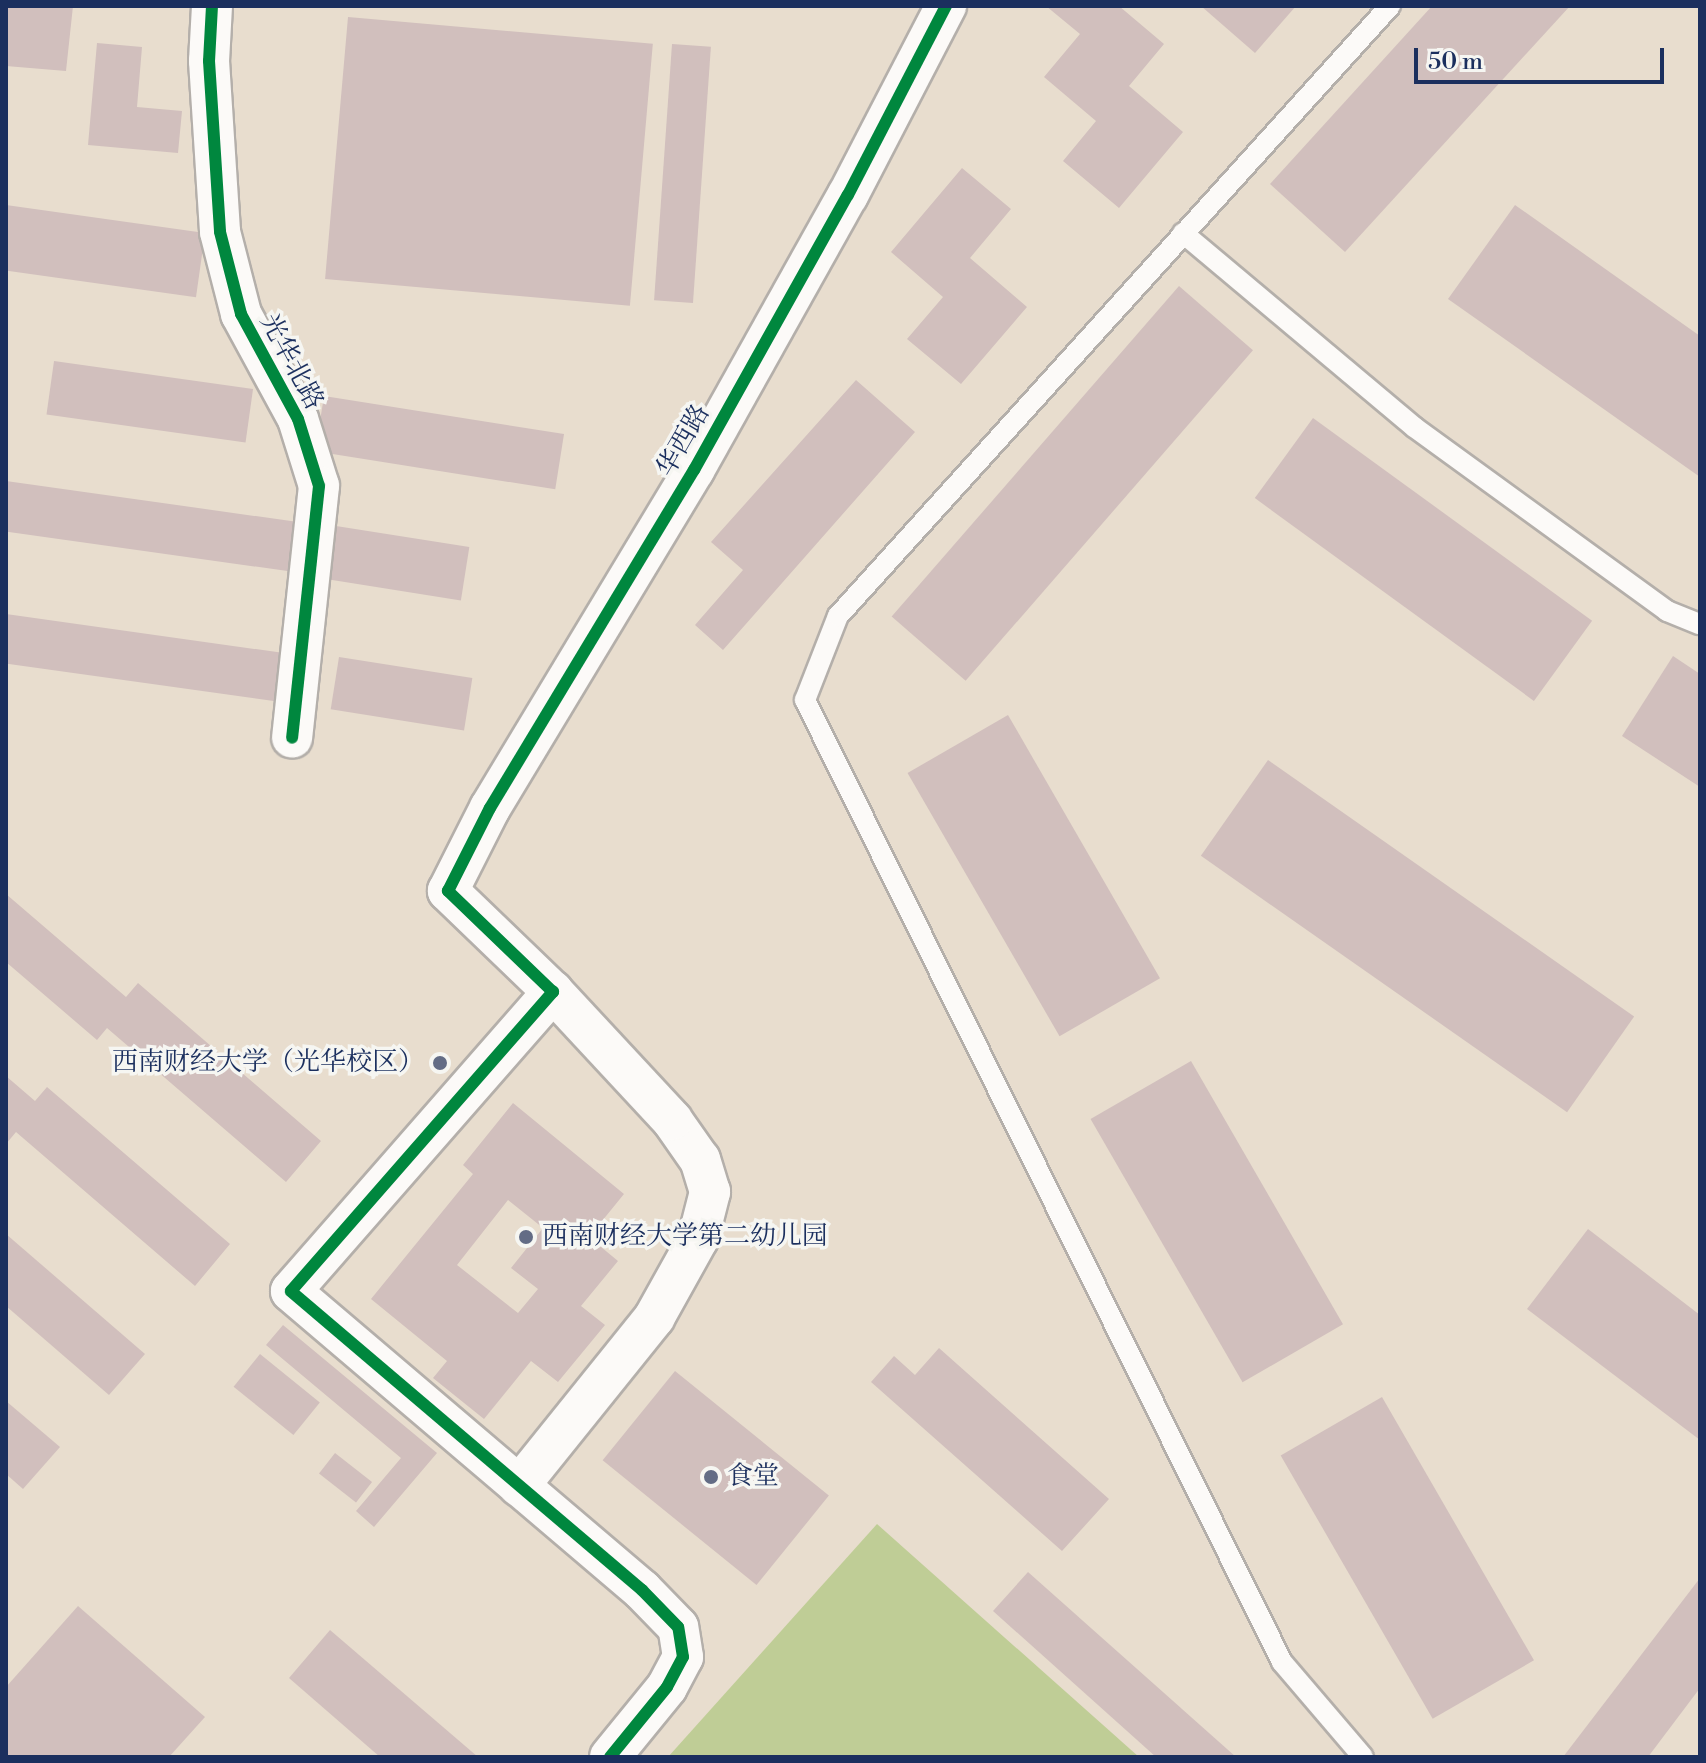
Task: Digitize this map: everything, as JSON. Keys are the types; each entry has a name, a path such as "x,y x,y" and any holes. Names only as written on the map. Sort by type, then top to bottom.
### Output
{"street":[{"name":"光华北路","path":"212,6 209,61 220,232 241,314 298,419 319,486 292,738"},
{"name":"华西路","path":"553,992 448,891 490,808 748,374 946,6"},
{"path":"519,1486 654,1318 698,1239 710,1192 700,1160 672,1120 553,992 291,1291 519,1486 642,1590 678,1627 683,1657 667,1687 610,1757"}],"lane":[{"path":"1363,1757 1282,1662 805,700 838,616 1390,6"},
{"path":"1183,233 1414,427 1667,611 1700,624"}],"green space":[{"path":"877,1524 1139,1757 668,1757"}],"building":[{"path":"6,6 73,6 66,71 6,66"},
{"path":"1046,6 1119,6 1164,44 1129,86 1183,132 1119,208 1063,161 1096,121 1044,77 1080,34"},
{"path":"1201,6 1296,6 1255,53"},
{"path":"1432,6 1570,6 1345,252 1270,184"},
{"path":"348,17 653,44 630,306 325,279"},
{"path":"97,43 142,47 137,107 182,111 178,153 88,145"},
{"path":"672,44 711,47 693,303 654,300"},
{"path":"962,168 1011,209 970,258 1027,307 961,384 907,339 943,297 891,252"},
{"path":"6,205 205,233 196,297 6,271"},
{"path":"1515,205 1700,336 1700,477 1448,299"},
{"path":"1179,286 1253,350 966,681 892,617"},
{"path":"54,361 253,389 246,442 46,414"},
{"path":"856,380 915,432 723,650 695,625 743,570 711,542"},
{"path":"324,396 564,434 555,489 315,451"},
{"path":"1313,418 1592,621 1534,701 1255,498"},
{"path":"6,481 305,523 298,573 6,531"},
{"path":"336,526 469,547 461,600 328,579"},
{"path":"6,614 282,653 275,701 6,663"},
{"path":"1673,656 1700,674 1700,787 1622,736"},
{"path":"339,657 472,678 464,730 331,709"},
{"path":"1008,715 1160,978 1060,1036 908,773"},
{"path":"1268,760 1634,1016 1567,1112 1201,856"},
{"path":"6,894 126,997 138,983 321,1141 286,1182 107,1028 97,1040 6,962"},
{"path":"1191,1061 1343,1324 1243,1382 1091,1119"},
{"path":"6,1076 35,1101 47,1087 230,1244 195,1286 16,1132 6,1144"},
{"path":"513,1103 624,1194 589,1237 618,1261 581,1306 605,1325 558,1382 531,1361 484,1419 433,1378 447,1361 371,1299 473,1174 463,1165","holes":["508,1200 543,1228 511,1268 538,1289 518,1313 457,1265"]},
{"path":"1588,1229 1700,1315 1700,1440 1527,1309"},
{"path":"6,1234 145,1354 109,1395 6,1306"},
{"path":"283,1325 437,1453 374,1527 356,1511 401,1458 266,1345"},
{"path":"939,1348 1109,1499 1062,1551 871,1382 894,1356 915,1375"},
{"path":"260,1354 320,1402 293,1435 234,1387"},
{"path":"675,1371 829,1496 757,1585 603,1460"},
{"path":"1382,1397 1534,1660 1433,1719 1281,1456"},
{"path":"6,1401 60,1447 23,1489 6,1474"},
{"path":"335,1453 372,1482 356,1502 319,1473"},
{"path":"1028,1572 1236,1757 1156,1757 993,1611"},
{"path":"1700,1578 1700,1688 1648,1757 1563,1757"},
{"path":"78,1606 205,1717 169,1757 6,1757 6,1687"},
{"path":"330,1630 478,1757 380,1757 289,1678"}],"cycle path":[{"path":"212,6 209,61 220,232 241,314 298,419 319,486 292,738"},
{"path":"610,1757 667,1687 683,1657 678,1627 642,1590 291,1291 553,992 448,891 490,808 694,470 848,195 946,6"}],"place":[{"name":"西南财经大学（光华校区）","path":"440,1063"},
{"name":"西南财经大学第二幼儿园","path":"526,1237"},
{"name":"食堂","path":"711,1477"}]}
